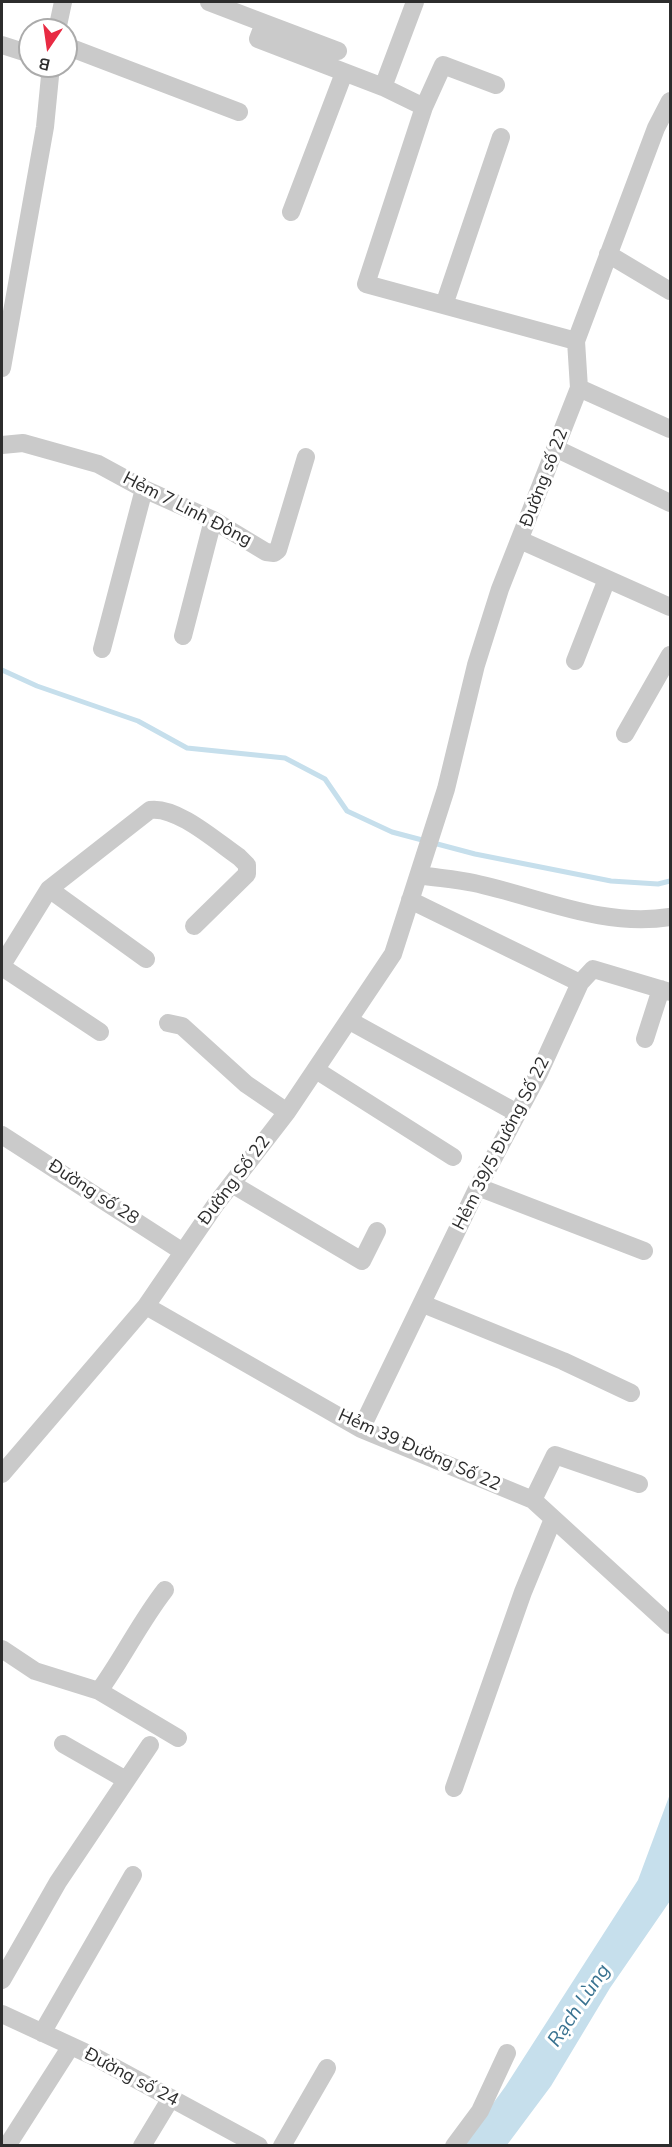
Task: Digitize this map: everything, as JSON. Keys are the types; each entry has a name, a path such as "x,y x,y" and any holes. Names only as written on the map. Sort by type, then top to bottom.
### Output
{"street":[{"path":"60,18 63,2"},
{"path":"209,2 338,51"},
{"path":"383,87 415,2"},
{"path":"264,23 258,39 383,87 424,107"},
{"path":"2,45 18,50"},
{"path":"78,51 239,112"},
{"path":"496,85 443,65 424,107 366,284 576,341"},
{"path":"291,212 345,73"},
{"path":"2,368 45,127 50,78"},
{"name":"Đường số 22","path":"422,868 446,789 476,665 500,589 557,449 579,388 576,341 656,128 670,101"},
{"path":"444,305 501,137"},
{"path":"608,254 670,291"},
{"path":"579,388 670,429"},
{"name":"Hẻm 7 Linh Đông","path":"2,445 23,443 98,464 144,489 213,520 266,552 274,553 278,550 306,456"},
{"path":"557,449 670,502"},
{"path":"102,650 144,489"},
{"path":"183,636 213,520"},
{"path":"520,540 670,607"},
{"path":"575,661 607,579"},
{"path":"625,734 670,655"},
{"path":"100,1032 2,966 49,889 150,810 158,809 176,814 239,857 247,865 247,874 194,926"},
{"path":"422,868 614,919 650,921 670,917"},
{"name":"Đường Số 22","path":"2,1474 146,1306 232,1184 287,1112 393,954 422,868"},
{"path":"49,889 146,959"},
{"path":"410,900 580,983 593,969 666,991 645,1039"},
{"name":"Hẻm 39/5 Đường Số 22","path":"361,1429 478,1187 539,1073 580,983"},
{"path":"350,1021 517,1113"},
{"path":"168,1023 182,1026 246,1084 287,1112"},
{"path":"315,1070 453,1157"},
{"name":"Đường số 28","path":"2,1135 183,1252"},
{"path":"232,1184 362,1261 376,1231"},
{"path":"478,1187 644,1251"},
{"path":"423,1304 564,1361 631,1393"},
{"name":"Hẻm 39 Đường Số 22","path":"146,1306 361,1429 533,1500 670,1625"},
{"path":"533,1500 555,1455 639,1485"},
{"path":"454,1788 523,1593 553,1520"},
{"path":"99,1692 120,1663 138,1626 165,1590"},
{"path":"2,1649 35,1671 99,1692 178,1738"},
{"path":"63,1744 126,1780"},
{"path":"2,1980 58,1882 150,1745"},
{"path":"42,2033 134,1875"},
{"name":"Đường số 24","path":"2,2016 71,2046 260,2145"},
{"path":"7,2145 71,2046"},
{"path":"454,2145 480,2111 507,2054"},
{"path":"282,2145 327,2068"},
{"path":"142,2145 171,2098"}],"water":[{"name":"Rạch Lùng","path":"670,1794 670,1901 610,1988 551,2086 507,2145 462,2146 505,2087 638,1880"}],"waterway":[{"path":"2,670 37,686 138,721 187,748 285,758 325,779 347,811 392,832 475,854 611,881 658,884 670,881"}]}
